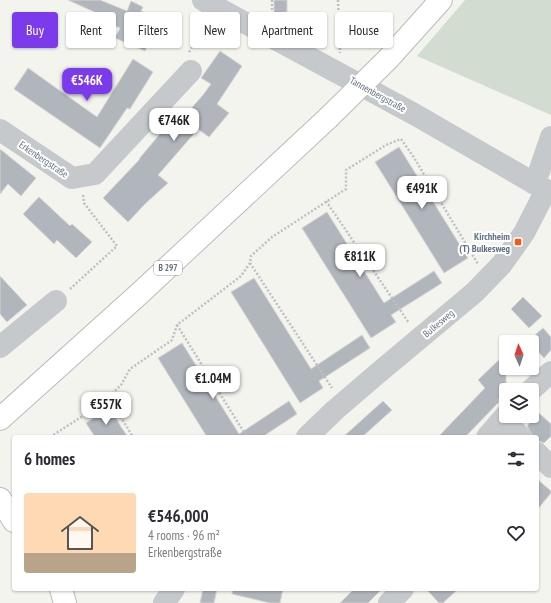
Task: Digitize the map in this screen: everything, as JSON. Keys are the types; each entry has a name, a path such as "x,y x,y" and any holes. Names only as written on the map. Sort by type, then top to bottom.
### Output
{"main road":[{"name":"B 297","path":"2,422 328,118 388,59 441,0"},
{"path":"0,499 12,518"},
{"path":"0,525 12,530"},
{"path":"62,591 65,603"}],"street":[{"name":"Tannenbergstraße","path":"203,0 414,114 544,189"},
{"name":"Erkenbergstraße","path":"0,130 72,178 95,174 191,72"},
{"name":"Bulkesweg","path":"309,435 377,374 475,292 502,264 524,233 544,189 539,172 551,137"},
{"path":"0,347 56,301"},
{"path":"539,383 551,372"},
{"path":"489,435 499,423"},
{"path":"509,423 519,435"},
{"path":"539,455 551,467"},
{"path":"164,603 173,591"},
{"path":"389,603 401,591"}],"path":[{"path":"272,0 272,12"},
{"path":"338,0 341,56"},
{"path":"191,48 181,64 191,72"},
{"path":"53,435 100,406 108,396 121,385 130,368 172,340 177,325 241,276 250,263 251,256 272,237 346,188 346,170 386,145 401,139 413,156 479,265"},
{"path":"56,301 117,246 84,203 81,176"},
{"path":"326,201 409,323"},
{"path":"250,263 335,391"},
{"path":"177,325 247,435"},
{"path":"108,396 132,435"}],"shaded area":[{"path":"465,0 551,0 551,115 417,56"}],"building":[{"path":"68,0 100,0 127,11 131,1 143,7 141,11 143,12 124,12 124,42 116,38 120,28 116,26 116,12 94,12"},
{"path":"274,0 287,0 287,12 274,12"},
{"path":"138,48 146,48 145,51"},
{"path":"220,51 242,66 217,104 229,113 209,137 198,129 158,175 168,183 128,222 103,198 140,159 170,122 175,127 203,95 211,84 201,78"},
{"path":"133,59 153,72 130,109 127,108 100,148 14,89 28,68 97,117"},
{"path":"399,147 468,258 444,273 375,162"},
{"path":"0,149 36,178 21,196 8,184 0,194"},
{"path":"39,197 70,226 72,224 92,242 76,258 57,240 54,244 23,214"},
{"path":"327,212 384,303 434,271 442,283 391,315 396,322 371,338 302,228"},
{"path":"0,276 27,305 7,322 0,314"},
{"path":"254,278 311,369 362,335 370,348 319,381 323,388 300,403 231,292"},
{"path":"523,297 542,316 529,328 511,309"},
{"path":"543,328 551,337 551,350 544,358 539,353 539,335 535,335"},
{"path":"182,343 239,434 289,401 297,414 265,435 206,435 158,358"},
{"path":"499,360 499,375 506,375 506,383 499,383 499,402 467,435 440,435 485,388 478,380"},
{"path":"383,401 392,410 364,435 345,435"},
{"path":"110,408 127,435 94,435 86,423"},
{"path":"539,413 551,424 551,436 544,443 539,441 539,435 532,435 527,426 530,423 539,423"},
{"path":"539,481 551,491 539,508"},
{"path":"203,591 217,591 214,603 200,603"},
{"path":"233,591 283,591 280,603 270,603 232,594"},
{"path":"352,591 380,591 368,603 340,603"},
{"path":"428,591 456,591 443,603 439,603"}],"place":[{"name":"Kirchheim (T) Bulkesweg","path":"518,242"}]}
